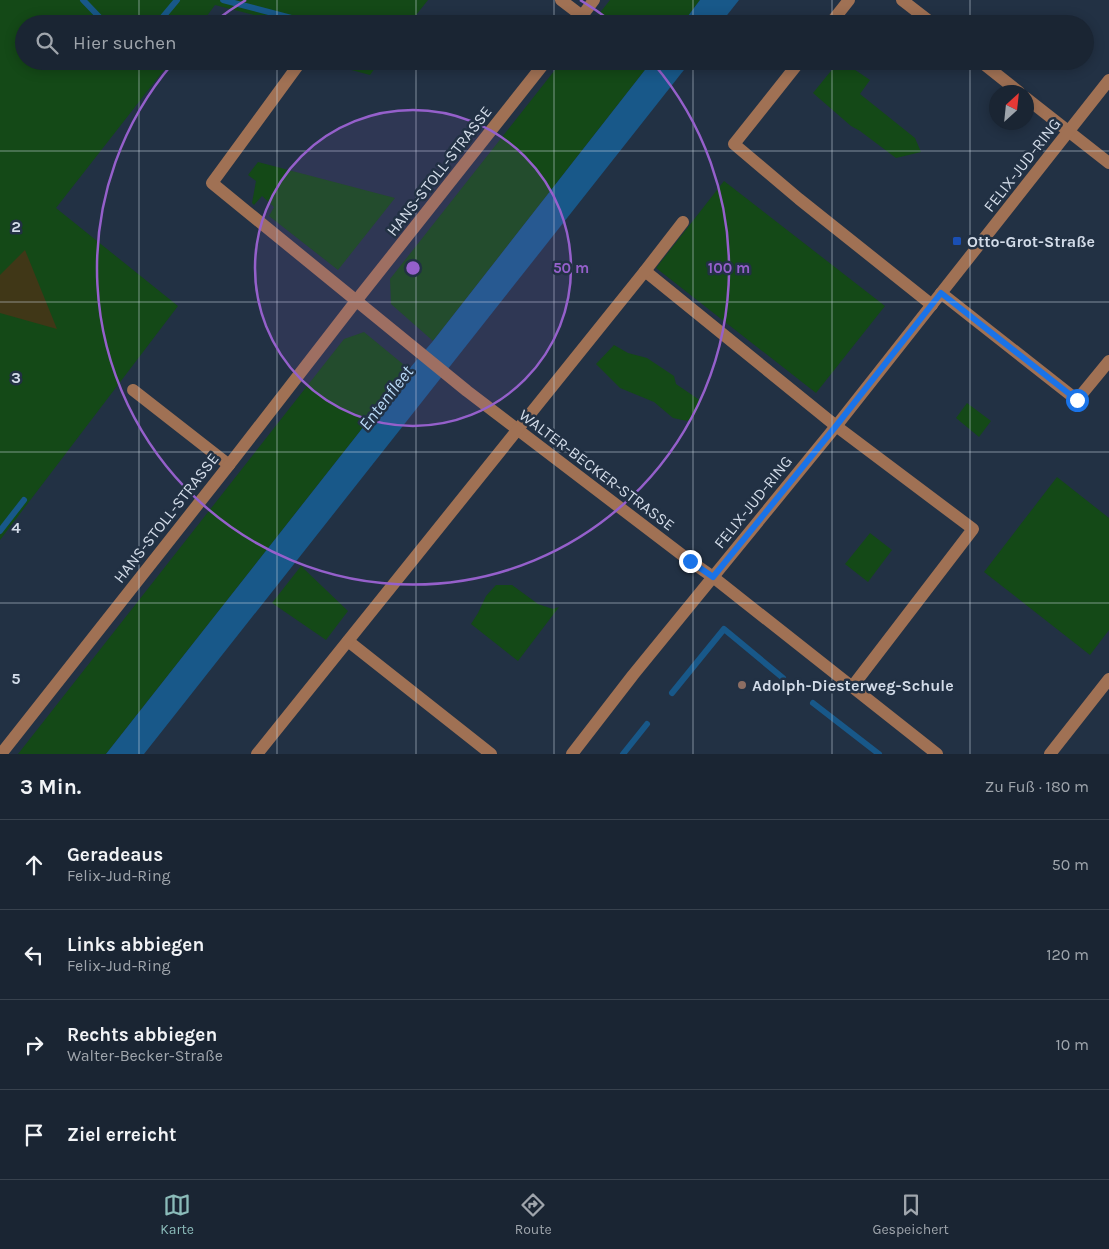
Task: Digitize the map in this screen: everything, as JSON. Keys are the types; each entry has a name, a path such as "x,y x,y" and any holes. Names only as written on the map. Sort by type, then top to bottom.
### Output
{"street":[{"path":"561,0 574,15"},
{"path":"583,15 594,0"},
{"path":"837,15 849,0"},
{"path":"902,0 921,15"},
{"path":"295,70 212,183 356,301"},
{"name":"HANS-STOLL-STRASSE","path":"3,747 229,465 539,70"},
{"path":"793,70 734,144 799,199 932,305"},
{"path":"992,70 1011,85"},
{"name":"FELIX-JUD-RING","path":"572,754 633,675 836,426 1109,80"},
{"path":"1034,104 1109,163"},
{"path":"257,754 683,222"},
{"path":"645,271 836,426 973,529 852,688"},
{"path":"941,293 1077,400 1109,361"},
{"name":"WALTER-BECKER-STRASSE","path":"356,301 467,391 713,577 937,754"},
{"path":"133,390 229,465"},
{"path":"348,640 491,754"},
{"path":"1050,754 1109,679"}],"green space":[{"path":"0,0 428,0 416,15 254,15 215,5 208,15 15,15 15,70 164,70 56,208 178,306 0,540"},
{"path":"610,0 700,0 689,15 598,15"},
{"path":"351,70 374,70 370,75"},
{"path":"555,70 645,70 433,341 391,304 390,279"},
{"path":"832,70 855,70 870,80 860,94 915,138 921,152 896,158 851,126 813,93"},
{"path":"258,162 395,198 338,270 269,216 274,207 262,196 254,205 252,203 256,181 248,175"},
{"path":"724,181 885,306 816,393 656,268"},
{"path":"364,332 409,369 106,754 18,754 344,339"},
{"path":"614,345 628,353 647,358 674,376 676,384 701,401 694,417 687,421 673,418 654,402 620,388 596,364"},
{"path":"967,403 991,421 979,437 956,418"},
{"path":"1057,477 1109,518 1109,630 1090,655 984,572"},
{"path":"870,533 892,550 868,582 845,564"},
{"path":"301,566 348,611 326,640 272,603"},
{"path":"496,585 512,585 538,604 553,609 559,607 518,661 471,624 486,596"}],"sand":[{"path":"25,250 57,329 0,313 0,275"}],"water":[{"path":"700,0 739,0 727,15 689,15"},
{"path":"645,70 684,70 144,754 106,754 409,369"}],"waterway":[{"path":"83,0 97,15"},
{"path":"164,15 177,0"},
{"path":"223,0 280,15"},
{"path":"0,531 24,500"},
{"path":"672,693 724,629 783,678"},
{"path":"813,703 879,754"},
{"path":"623,754 647,724"}],"place":[{"name":"Otto-Grot-Straße","path":"957,241"},
{"name":"Adolph-Diesterweg-Schule","path":"742,685"}],"route":[{"path":"690,561 713,577 941,293 1077,400"}],"water label":[{"name":"Entenfleet","path":"386,398"}]}
